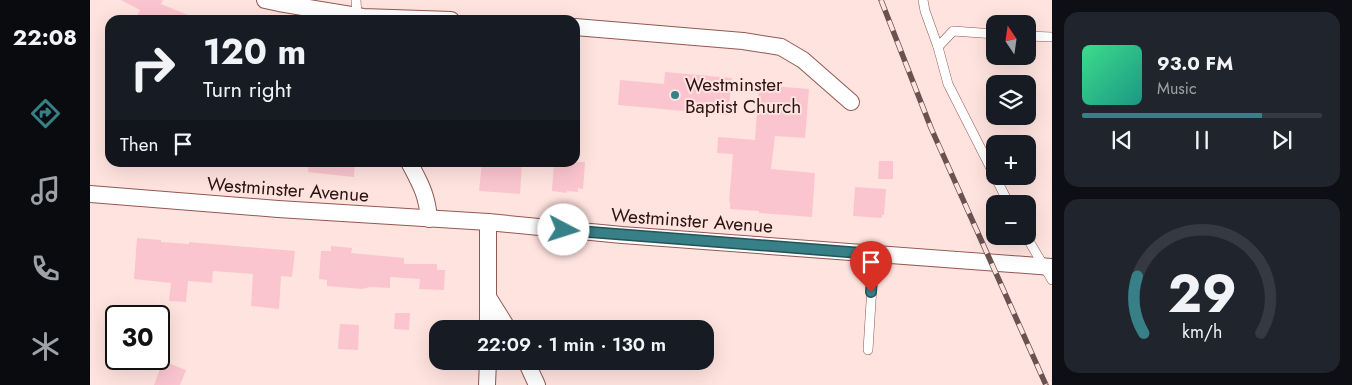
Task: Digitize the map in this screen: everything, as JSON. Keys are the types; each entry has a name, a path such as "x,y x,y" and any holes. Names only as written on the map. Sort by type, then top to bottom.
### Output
{"street":[{"path":"265,0 352,15"},
{"path":"580,27 743,41 781,47 803,60 851,102"},
{"path":"411,167 423,188 428,204 429,219"},
{"name":"Westminster Avenue","path":"90,194 278,209 488,222 622,235 874,254 1049,272"},
{"path":"488,222 488,320"},
{"path":"488,296 503,320"},
{"path":"487,385 488,370"},
{"path":"530,370 537,385"}],"lane":[{"path":"356,0 358,15"},
{"path":"923,0 948,84 1004,195"},
{"path":"938,47 953,31 986,33"},
{"path":"1036,36 1052,37"},
{"path":"1032,245 1049,272"},
{"path":"868,350 874,254"}],"building":[{"path":"121,0 163,0 161,4 188,15 138,15 140,10"},
{"name":"Westminster Baptist Church","path":"665,72 732,78 728,115 618,105 620,80 664,84"},
{"path":"759,85 809,89 805,138 775,136 771,169 815,173 812,217 730,209 733,154 717,153 718,137 755,140"},
{"path":"879,161 893,161 893,179 878,179"},
{"path":"580,162 585,162 583,189 578,188 578,192 567,191 567,193 552,191 554,167 580,167"},
{"path":"308,167 355,167 354,177 308,172"},
{"path":"481,167 522,167 520,194 479,191"},
{"path":"855,187 886,189 884,215 882,215 882,218 853,216"},
{"path":"137,238 161,240 161,242 189,244 189,242 295,251 292,277 281,276 279,309 251,306 253,274 213,271 212,283 188,281 186,302 169,301 171,283 134,279"},
{"path":"331,246 352,248 351,253 404,258 404,264 437,264 437,270 445,270 444,290 419,289 420,279 390,277 390,288 370,287 362,289 327,286 327,280 319,279 321,251 331,251"},
{"path":"395,313 410,313 409,330 394,329"},
{"path":"340,324 359,325 358,350 338,349"},
{"path":"170,364 186,370 180,385 154,385 160,370 170,370"}],"railway":[{"path":"881,0 931,128 1046,385"}],"place":[{"name":"Westminster Baptist Church","path":"675,95"}],"route":[{"path":"564,230 874,254 871,292"}]}
